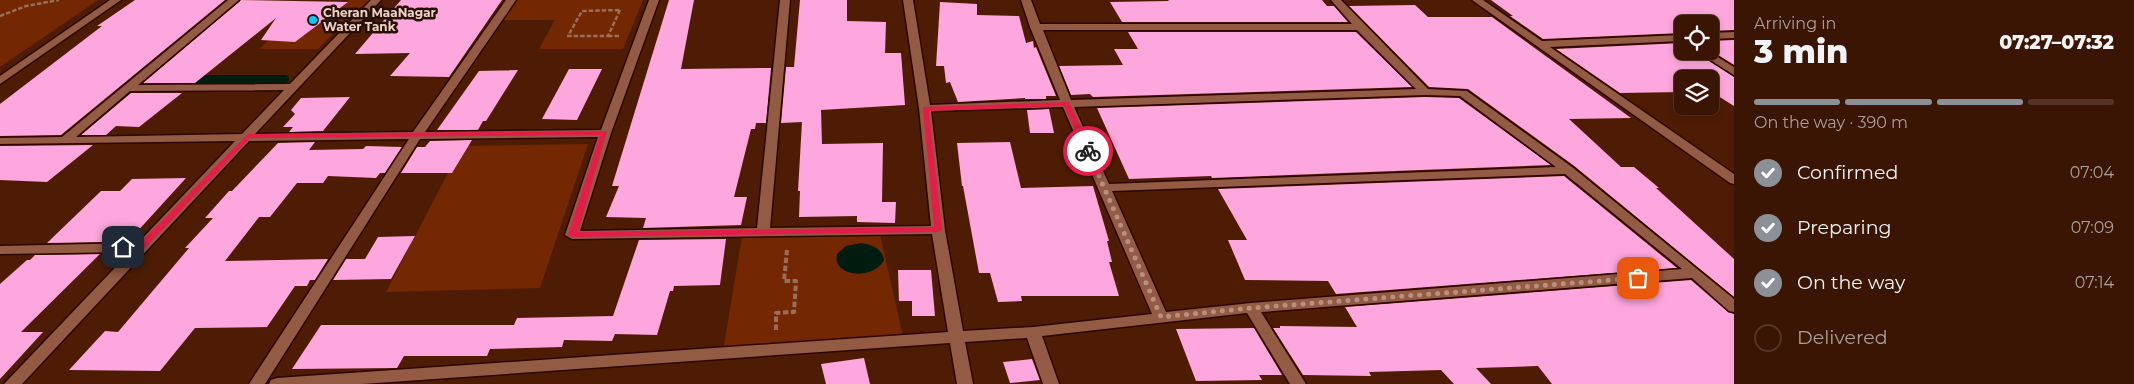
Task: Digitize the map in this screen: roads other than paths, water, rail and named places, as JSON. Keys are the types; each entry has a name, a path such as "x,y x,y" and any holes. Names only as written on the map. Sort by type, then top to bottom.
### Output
{"street":[{"path":"0,75 110,0"},
{"path":"0,81 116,0"},
{"path":"66,139 234,0"},
{"path":"12,384 376,0"},
{"path":"257,384 417,135 511,0"},
{"path":"654,0 605,132 572,235 938,230"},
{"path":"763,231 785,0"},
{"path":"908,0 925,108 938,230 965,384"},
{"path":"1026,0 1066,104 1161,317"},
{"path":"1336,0 1360,27 1425,92"},
{"path":"1477,0 1734,180"},
{"path":"1035,27 1360,27"},
{"path":"1719,36 1734,35"},
{"path":"1539,44 1674,38"},
{"path":"1715,60 1734,72"},
{"path":"128,88 294,87"},
{"path":"925,108 1425,92 1463,93 1568,170 1734,307"},
{"path":"0,141 605,132"},
{"path":"1105,188 1568,170"},
{"path":"0,250 141,247"},
{"path":"277,384 957,338 1033,332 1251,308 1695,273"},
{"path":"1251,308 1298,384"},
{"path":"1033,332 1051,384"}],"waterway":[{"path":"189,79 285,79"}],"place":[{"name":"Cheran MaaNagar Water Tank","path":"313,20"}]}
